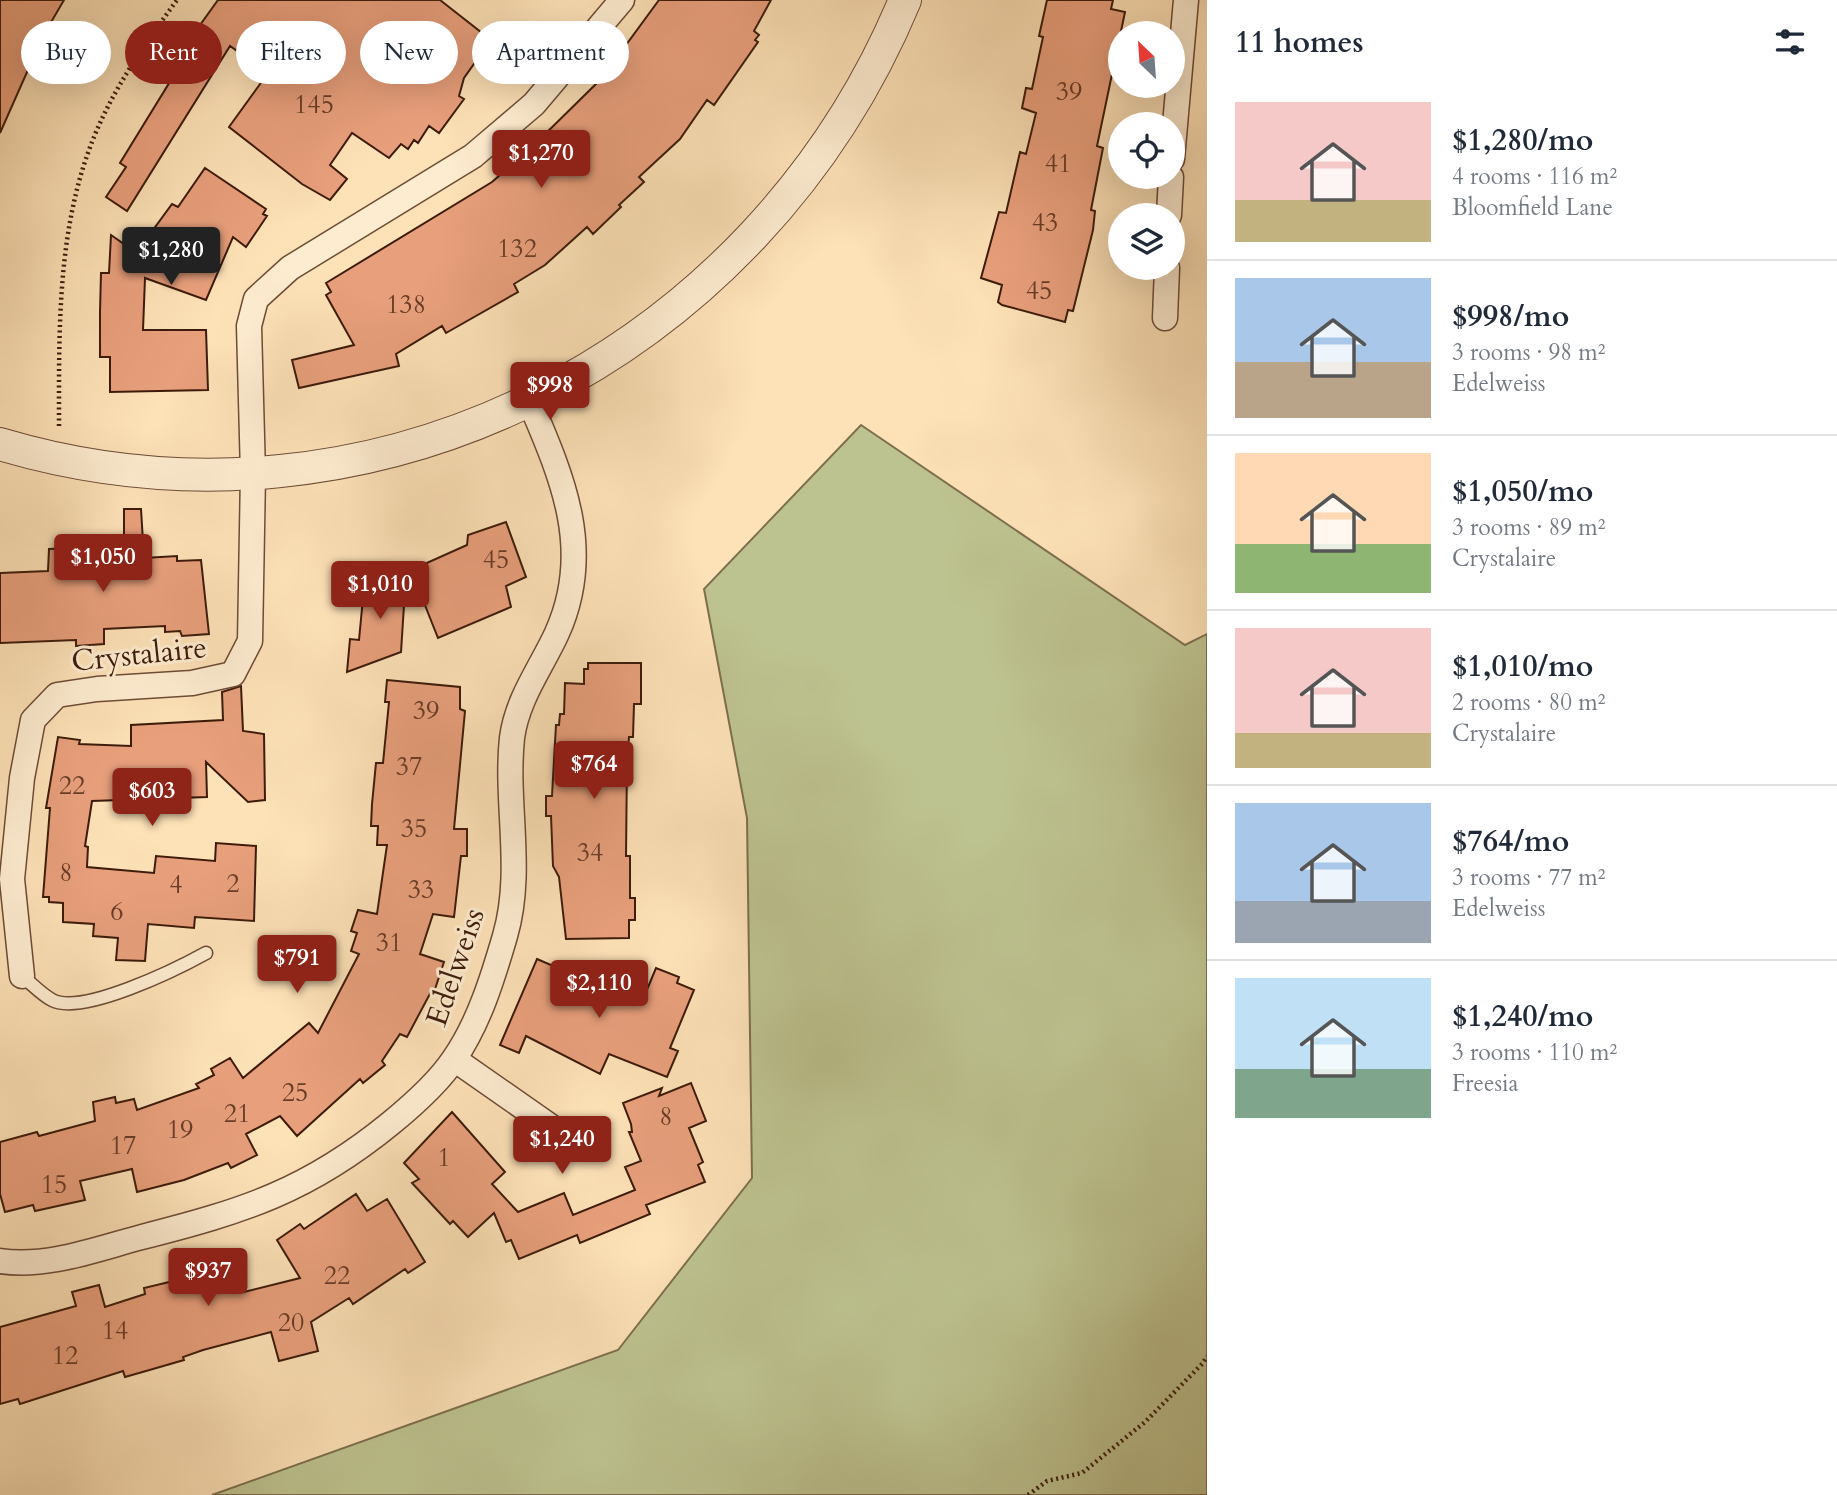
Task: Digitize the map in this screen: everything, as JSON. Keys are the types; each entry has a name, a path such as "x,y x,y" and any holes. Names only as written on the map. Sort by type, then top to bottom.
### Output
{"street":[{"path":"253,474 249,326 256,299 290,268 483,147 534,104 622,0"},
{"path":"0,444 113,469 206,475 253,474 309,469 361,458 460,430 530,402 575,378 632,341 686,300 740,250 794,189 850,112 905,0"},
{"path":"1176,112 1186,0"},
{"path":"1166,318 1167,280"},
{"name":"Edelweiss","path":"0,1261 62,1259 223,1216 291,1190 350,1157 411,1106 454,1059 478,1013 506,933 515,856 512,737 526,691 558,632 575,582 573,530 561,474 530,402"},
{"name":"Crystalaire","path":"22,976 12,879 22,778 33,720 57,695 97,689 192,683 233,674 250,641 253,474"},
{"path":"454,1059 560,1133"}],"lane":[{"path":"22,976 53,1001 77,1005 166,974 206,953"}],"path":[{"path":"59,459 59,320 64,257 76,195 92,142 115,93 177,0"},
{"path":"1028,1495 1047,1480 1082,1473 1145,1422 1207,1356"}],"green space":[{"path":"861,425 1185,645 1207,634 1207,1495 212,1495 618,1350 752,1178 747,818 704,589"}],"building":[{"path":"0,0 64,0 52,21 21,21 22,84 0,133"},
{"path":"218,0 440,0 472,25 472,67 464,78 459,96 464,99 439,133 429,126 418,143 414,140 408,149 401,144 389,158 352,133 330,165 347,179 330,200 302,184 229,127 260,84 346,84 346,21 236,21 236,50 230,46 222,59 222,21 203,21"},
{"path":"659,0 771,0 754,31 759,35 755,40 758,42 714,105 707,100 680,139 639,177 644,182 593,234 587,227 545,265 514,284 518,292 446,333 442,326 396,354 399,366 299,388 292,360 354,345 326,295 331,292 326,283 492,182 596,84 629,84 629,41"},
{"path":"1047,0 1113,0 1111,9 1125,12 1123,21 1108,21 1108,93 1097,146 1103,148 1091,210 1095,211 1093,230 1073,311 1068,310 1065,322 1002,305 998,302 1002,285 981,278 999,212 1006,213 1020,152 1026,154 1036,113 1022,108 1026,88 1032,89 1043,37 1039,36"},
{"path":"169,84 206,84 127,211 106,197 126,167 120,163"},
{"path":"205,168 266,209 263,214 267,216 246,247 233,237 206,300 145,278 143,330 206,330 208,390 110,392 110,357 100,357 100,312 101,273 109,273 111,235 137,253 146,239 167,239 153,230 172,204 178,207"},
{"path":"124,509 141,509 144,558 177,556 177,561 201,560 209,634 182,636 180,631 165,632 165,626 104,629 104,644 76,646 76,640 0,643 0,573 48,571 49,549 72,548 72,555 124,551"},
{"path":"506,522 526,577 506,586 511,607 438,638 411,570 467,545 468,535"},
{"path":"384,572 406,574 401,652 347,672 350,639 359,640 365,577 384,578"},
{"path":"588,663 641,663 641,704 634,704 633,737 629,737 627,761 626,856 630,856 630,898 635,898 635,920 629,920 629,938 566,939 559,877 553,866 551,816 546,816 546,796 552,796 556,725 559,725 560,714 564,714 565,683 584,684 584,669 588,669"},
{"path":"387,680 460,687 460,709 465,711 454,829 467,829 467,856 461,856 454,917 433,914 420,954 444,962 435,989 433,988 407,1037 400,1034 382,1061 385,1065 363,1083 360,1079 297,1136 280,1116 246,1134 257,1155 231,1168 228,1163 184,1180 137,1192 132,1169 80,1181 85,1200 35,1211 33,1205 5,1212 0,1194 0,1142 37,1132 39,1136 95,1121 93,1102 115,1097 116,1103 134,1099 137,1110 199,1088 196,1084 214,1075 211,1069 230,1058 243,1078 309,1023 318,1033 359,954 351,951 357,933 351,931 358,910 377,914 387,845 377,845 378,826 371,826 376,763 383,763 389,702 385,702"},
{"path":"241,686 243,731 264,734 265,800 248,802 206,762 207,797 92,801 85,846 88,847 87,867 154,873 156,856 215,861 216,843 256,846 254,921 195,917 194,928 148,924 145,961 116,960 118,938 93,936 94,924 63,922 63,903 49,902 49,897 43,897 50,808 46,808 58,737 80,740 79,744 131,746 131,725 223,720 222,692"},
{"path":"537,959 641,1004 656,968 679,977 677,983 694,990 670,1048 678,1051 667,1077 609,1054 600,1074 526,1036 519,1053 500,1045"},
{"path":"691,1083 706,1121 689,1128 703,1162 698,1165 705,1182 646,1205 650,1214 580,1243 577,1235 519,1259 511,1240 506,1242 494,1213 468,1237 453,1221 450,1224 412,1183 419,1179 404,1163 452,1112 505,1172 492,1184 518,1212 564,1193 573,1215 635,1190 625,1167 641,1161 629,1132 632,1132 631,1124 623,1103 662,1088 659,1096"},
{"path":"356,1194 367,1211 387,1199 425,1262 408,1273 405,1269 353,1304 349,1298 311,1322 318,1351 279,1361 271,1332 203,1350 183,1357 184,1360 125,1377 123,1371 20,1404 18,1399 0,1404 0,1327 76,1306 72,1292 99,1285 105,1307 145,1294 144,1288 186,1278 182,1262 209,1255 215,1277 239,1271 244,1292 300,1278 277,1240 300,1224 304,1229"}]}
